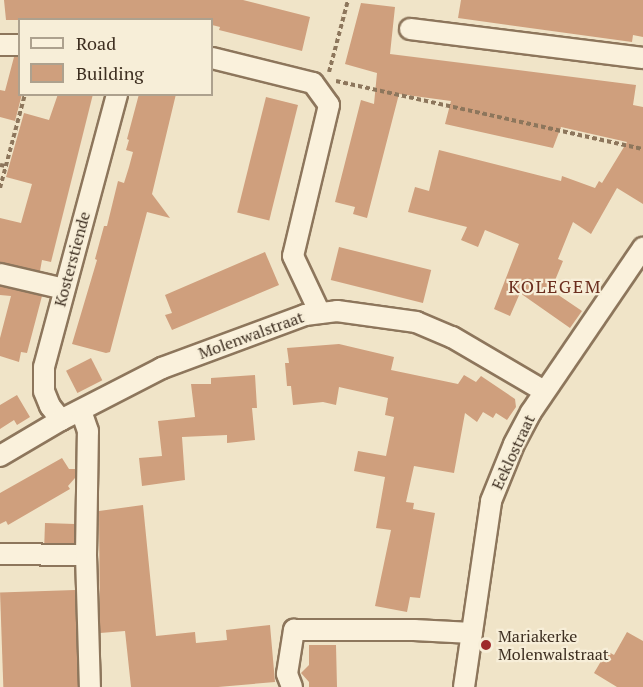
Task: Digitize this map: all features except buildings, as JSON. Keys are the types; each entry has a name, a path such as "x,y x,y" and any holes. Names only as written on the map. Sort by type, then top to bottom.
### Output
{"street":[{"path":"410,29 643,58"},
{"path":"0,45 18,45"},
{"path":"213,58 314,83 329,105 293,256 320,313"},
{"name":"Kosterstiende","path":"61,420 50,406 44,391 44,367 116,96"},
{"name":"Eeklostraat","path":"464,687 491,501 514,444 544,391 643,248"},
{"path":"0,274 64,289"},
{"name":"Molenwalstraat","path":"0,456 61,420 162,368 305,315 337,310 416,322 452,337 544,391"},
{"path":"81,411 88,431 86,555 90,687"},
{"path":"0,554 86,555"},
{"path":"292,687 287,674 294,630 414,630 472,633"}],"path":[{"path":"348,0 327,79 643,149"},
{"path":"0,188 24,96"},
{"path":"0,165 6,166"}],"place":[{"name":"Mariakerke Molenwalstraat","path":"486,645"}],"district":[{"name":"KOLEGEM","path":"555,286"}]}
